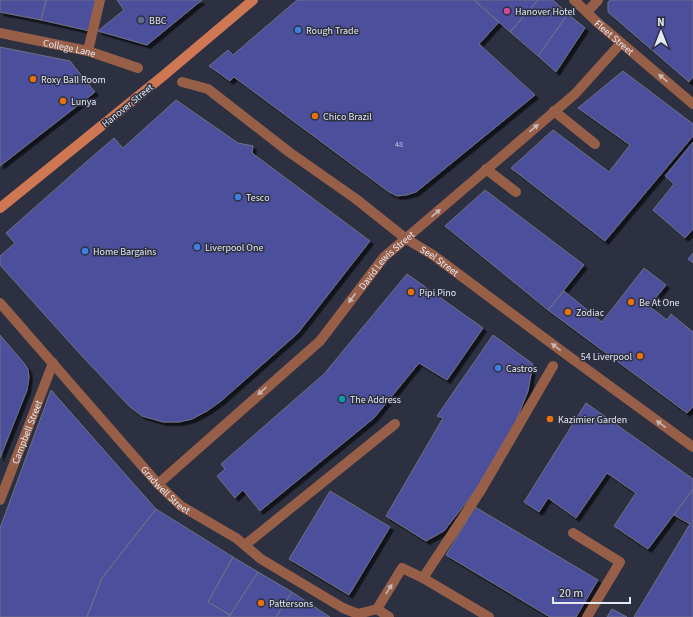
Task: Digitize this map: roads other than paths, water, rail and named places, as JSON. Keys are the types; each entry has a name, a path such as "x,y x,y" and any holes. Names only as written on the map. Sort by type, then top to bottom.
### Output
{"main road":[{"name":"Hanover Street","path":"0,208 253,0"}],"street":[{"path":"88,52 100,0"},
{"name":"Fleet Street","path":"574,0 693,104"},
{"path":"587,12 598,0"},
{"name":"College Lane","path":"0,33 88,52 138,68"},
{"name":"David Lewis Street","path":"158,484 320,341 384,257 575,94 621,42"},
{"name":"Seel Street","path":"182,82 208,89 289,152 356,199 405,238 433,255 562,352 693,447"},
{"path":"554,111 595,144"},
{"path":"486,169 516,192"},
{"name":"Gradwell Street","path":"0,303 158,484 181,506 236,538 262,559 343,608 358,614 376,609"},
{"name":"Campbell Street","path":"0,500 53,363"},
{"path":"423,578 481,490 553,366"},
{"path":"245,545 395,424"},
{"path":"573,533 620,562 587,617"},
{"path":"389,617 376,609 402,568 423,578 489,617"}],"place":[{"name":"Hanover Hotel","path":"507,11"},
{"name":"BBC","path":"141,20"},
{"name":"Rough Trade","path":"298,30"},
{"name":"Roxy Ball Room","path":"33,79"},
{"name":"Lunya","path":"63,101"},
{"name":"Chico Brazil","path":"315,116"},
{"name":"Tesco","path":"238,197"},
{"name":"Liverpool One","path":"197,247"},
{"name":"Home Bargains","path":"85,251"},
{"name":"Pipi Pino","path":"411,292"},
{"name":"Be At One","path":"631,302"},
{"name":"Zodiac","path":"568,312"},
{"name":"54 Liverpool","path":"640,356"},
{"name":"Castros","path":"498,368"},
{"name":"The Address","path":"342,399"},
{"name":"Kazimier Garden","path":"550,419"},
{"name":"Pattersons","path":"261,603"}]}
